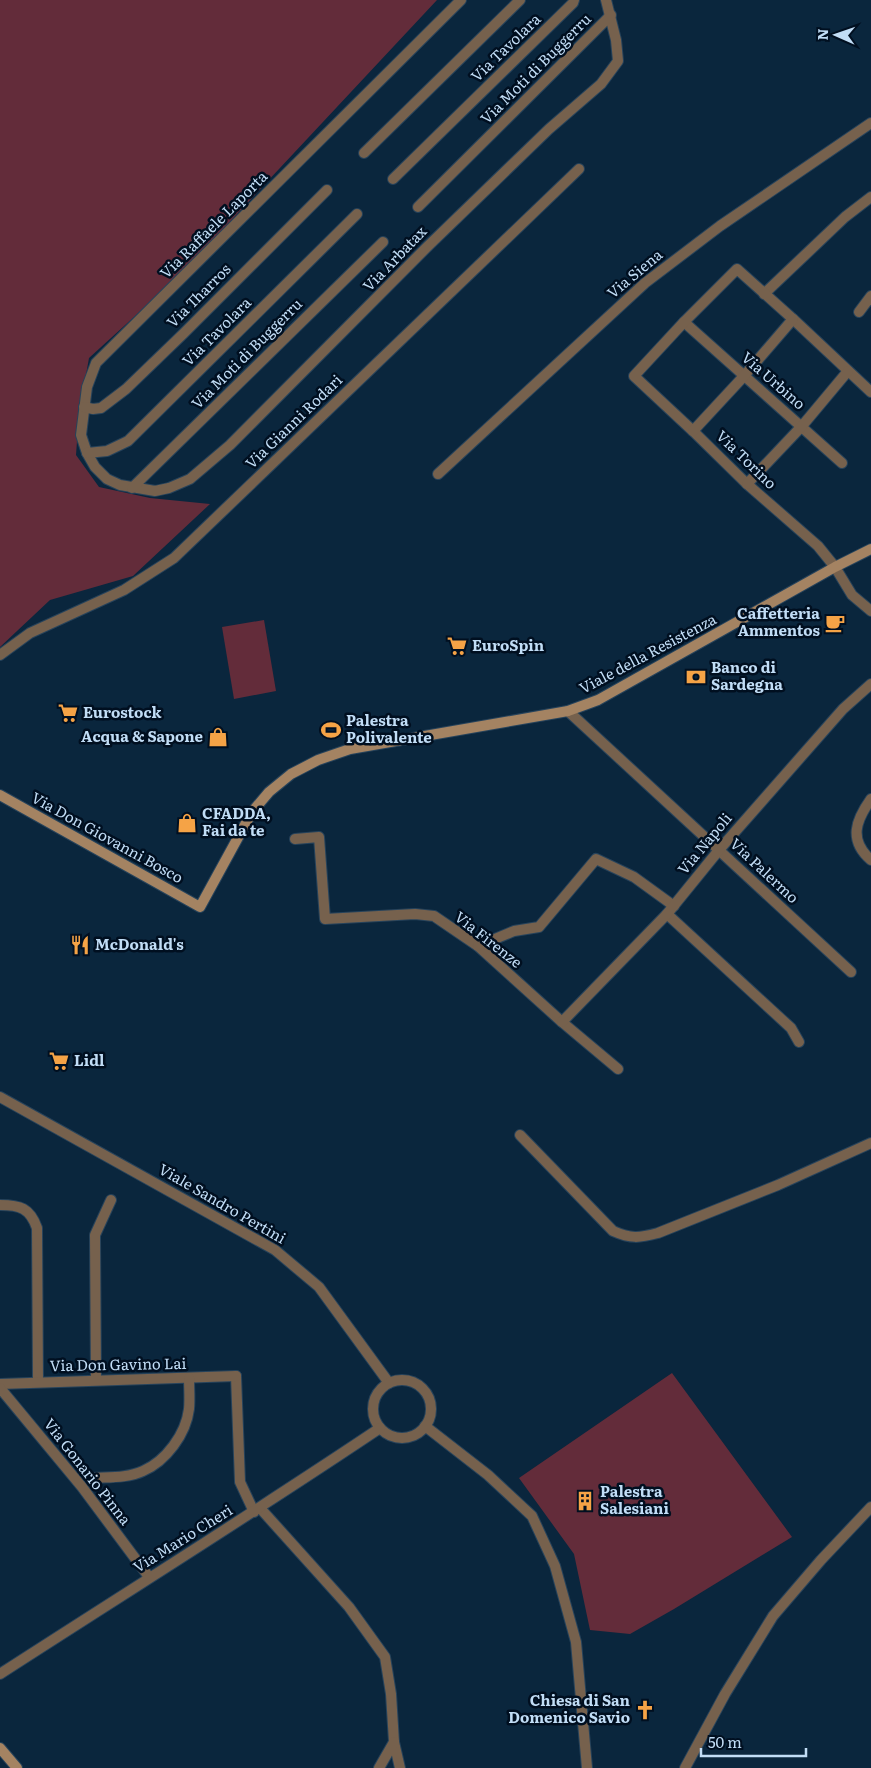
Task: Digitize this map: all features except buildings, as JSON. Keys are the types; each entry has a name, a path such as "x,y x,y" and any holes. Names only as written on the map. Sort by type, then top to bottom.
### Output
{"main road":[{"name":"Viale della Resistenza","path":"200,906 221,872 252,812 269,792 291,774 318,760 350,750 568,711 598,700 871,549"},
{"name":"Via Don Giovanni Bosco","path":"0,795 200,906"},
{"path":"0,1748 17,1768"}],"street":[{"name":"Via Raffaele Laporta","path":"132,488 107,479 95,467 87,453 81,434 87,387 96,362 461,0"},
{"path":"364,153 520,0"},
{"name":"Via Tavolara","path":"393,179 574,0"},
{"name":"Via Arbatax","path":"132,488 155,491 169,488 190,480 208,465 358,318 441,233 549,129 601,84 618,61 611,15 606,0"},
{"name":"Via Moti di Buggerru","path":"418,207 611,15"},
{"name":"Via Siena","path":"438,474 645,283 720,226 871,123"},
{"name":"Via Gianni Rodari","path":"0,656 30,633 124,590 174,558 579,169"},
{"name":"Via Tharros","path":"84,407 92,409 102,408 126,389 327,190"},
{"path":"764,294 845,217 871,197"},
{"name":"Via Tavolara","path":"87,453 107,451 128,441 357,214"},
{"name":"Via Moti di Buggerru","path":"132,488 383,242"},
{"path":"684,322 737,269 871,392"},
{"path":"859,312 871,296"},
{"path":"693,431 793,319"},
{"name":"Via Torino","path":"684,322 634,376 747,484 818,546 836,567 852,595 871,611"},
{"name":"Via Urbino","path":"684,322 842,463"},
{"path":"747,484 802,426 848,371"},
{"name":"Via Napoli","path":"562,1022 670,910 719,850 843,709 871,684"},
{"name":"Via Palermo","path":"568,711 851,972"},
{"path":"871,799 856,825 857,839 866,856 871,860"},
{"name":"Via Firenze","path":"295,839 319,838 325,919 414,914 434,916 478,946 562,1022 618,1068"},
{"path":"478,946 514,930 539,928 596,859 634,877 791,1028 800,1042"},
{"name":"Viale Sandro Pertini","path":"0,1097 275,1250 318,1287 390,1383"},
{"path":"520,1136 613,1231 626,1237 642,1238 778,1185 871,1143"},
{"path":"96,1380 95,1235 111,1200"},
{"path":"0,1205 13,1205 28,1211 34,1218 37,1228 38,1382"},
{"name":"Via Don Gavino Lai","path":"0,1386 38,1382 236,1376 240,1482 257,1510"},
{"path":"94,1478 142,1472 157,1463 172,1449 182,1430 189,1410 189,1378"},
{"path":"404,1380 412,1382 424,1391 430,1405 428,1420 425,1426 415,1435 403,1438 390,1435 380,1428 373,1407 378,1393 390,1383 404,1380"},
{"name":"Via Gonario Pinna","path":"0,1386 150,1577"},
{"path":"425,1426 488,1475 532,1516 555,1566 576,1642 587,1768"},
{"name":"Via Mario Cheri","path":"0,1674 257,1510 380,1428"},
{"path":"686,1768 725,1694 773,1616 821,1560 871,1507"},
{"path":"257,1510 349,1607 385,1656 391,1694 394,1742 400,1768"},
{"path":"378,1768 394,1742"}],"shaded area":[{"path":"0,0 437,0 179,276 89,358 79,414 76,455 99,487 150,498 210,504 133,576 50,600 0,647"},
{"path":"264,620 276,691 234,699 222,627"},
{"path":"672,1373 792,1537 630,1634 590,1630 574,1554 519,1478"}],"place":[{"name":"Caffetteria Ammentos","path":"835,623"},
{"name":"EuroSpin","path":"457,646"},
{"name":"Banco di Sardegna","path":"696,677"},
{"name":"Eurostock","path":"68,713"},
{"name":"Palestra Polivalente","path":"331,730"},
{"name":"Acqua & Sapone","path":"218,737"},
{"name":"CFADDA, Fai da te","path":"187,823"},
{"name":"McDonald's","path":"80,945"},
{"name":"Lidl","path":"59,1061"},
{"name":"Palestra Salesiani","path":"585,1501"},
{"name":"Chiesa di San Domenico Savio","path":"645,1710"}]}
